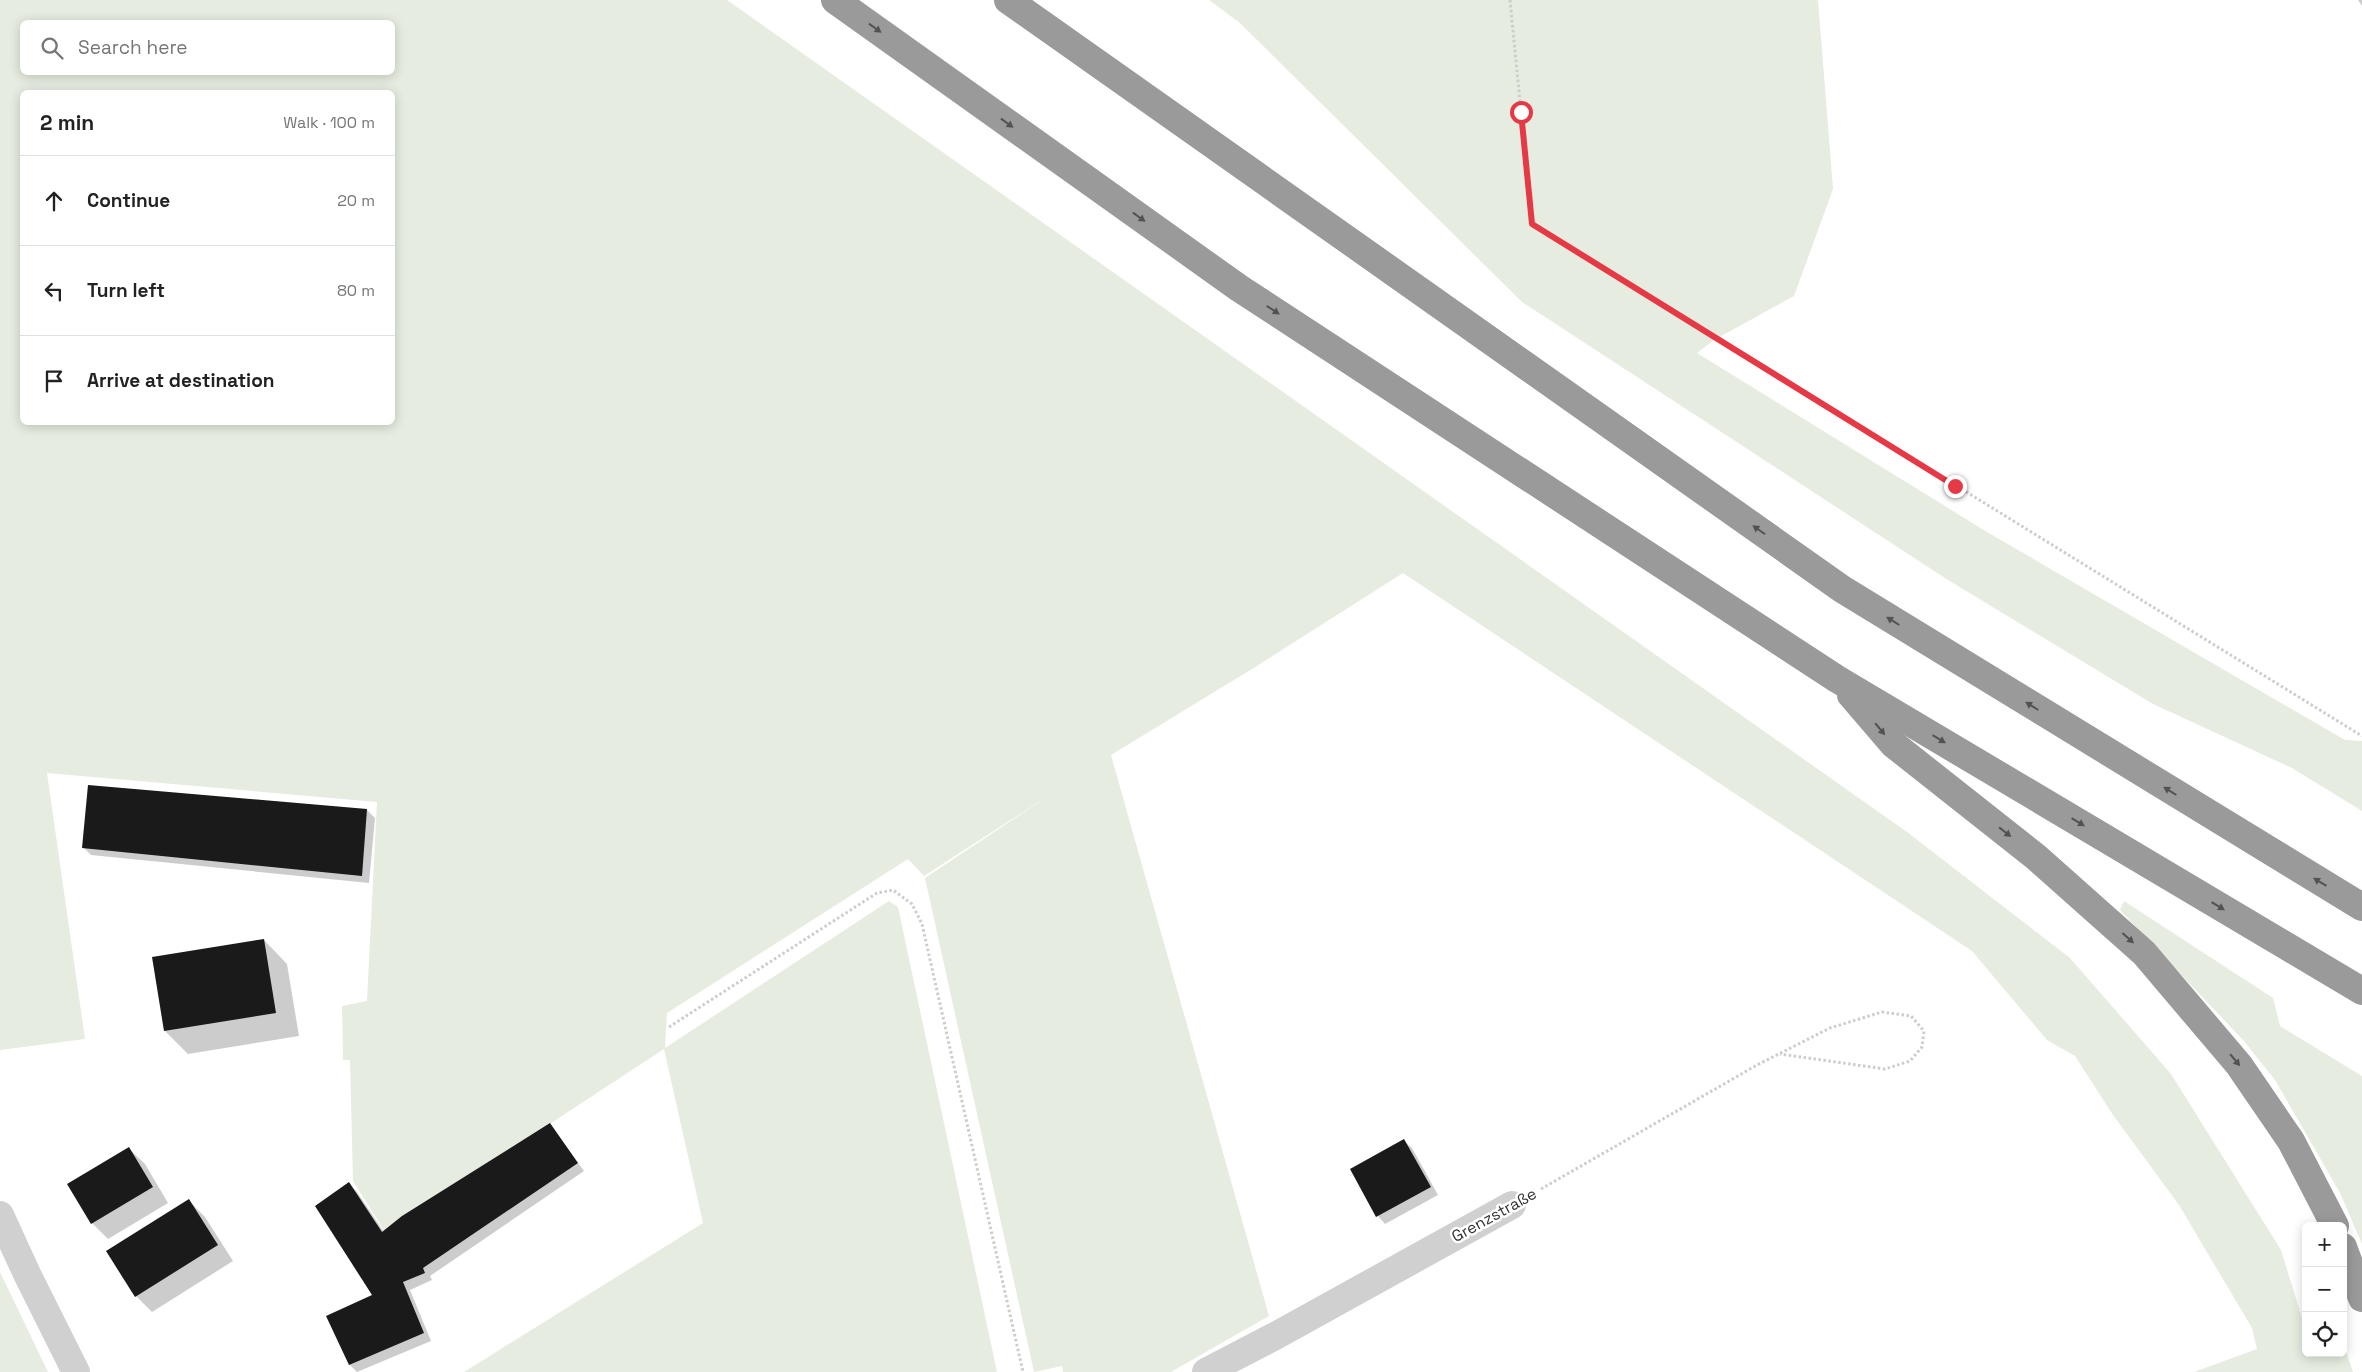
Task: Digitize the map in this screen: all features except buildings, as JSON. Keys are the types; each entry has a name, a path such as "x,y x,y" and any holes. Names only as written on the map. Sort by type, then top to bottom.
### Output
{"highway":[{"path":"836,0 1239,288 1837,679 2362,991"},
{"path":"1008,0 1842,589 2362,907"},
{"path":"1837,679 1893,744 2036,857 2144,953 2239,1065 2291,1141 2333,1222"},
{"path":"2347,1258 2362,1298"}],"street":[{"name":"Grenzstraße","path":"1206,1372 1277,1335 1512,1205"},
{"path":"0,1215 76,1372"}],"path":[{"path":"1510,0 1532,224 2362,736"},
{"path":"669,1027 877,893 893,890 912,904 922,924 1023,1372"},
{"name":"Grenzstraße","path":"1512,1205 1780,1054 1830,1028 1882,1012 1912,1016 1924,1031 1922,1047 1910,1061 1884,1069 1780,1054"}],"shaded area":[{"path":"0,0 727,0 1907,832 2070,958 2171,1074 2281,1250 2302,1318 2302,1357 2347,1357 2347,1355 2353,1372 2194,1372 2257,1349 2252,1328 2179,1205 2113,1115 2075,1056 2047,1040 1972,951 1403,573 1252,669 1111,755 1269,1316 1171,1372 1063,1372 1062,1366 1034,1372 925,878 1054,792 924,876 908,859 667,1013 665,1048 889,901 898,907 997,1372 464,1372 703,1223 664,1049 385,1232 353,1181 350,1060 343,1060 342,1006 367,1001 377,802 47,773 85,1039 0,1050"},
{"path":"1209,0 1818,0 1833,189 1794,296 1714,340 1697,353 1987,532 2345,740 2362,741 2362,811 2292,768 2153,704 1948,580 1522,302 1240,23"},
{"path":"2124,901 2273,998 2280,1026 2362,1076 2362,1244 2340,1193 2275,1080 2244,1041 2120,910"},
{"path":"0,1272 48,1372 0,1372"}],"route":[{"path":"1521,112 1532,224 1955,486"}]}
